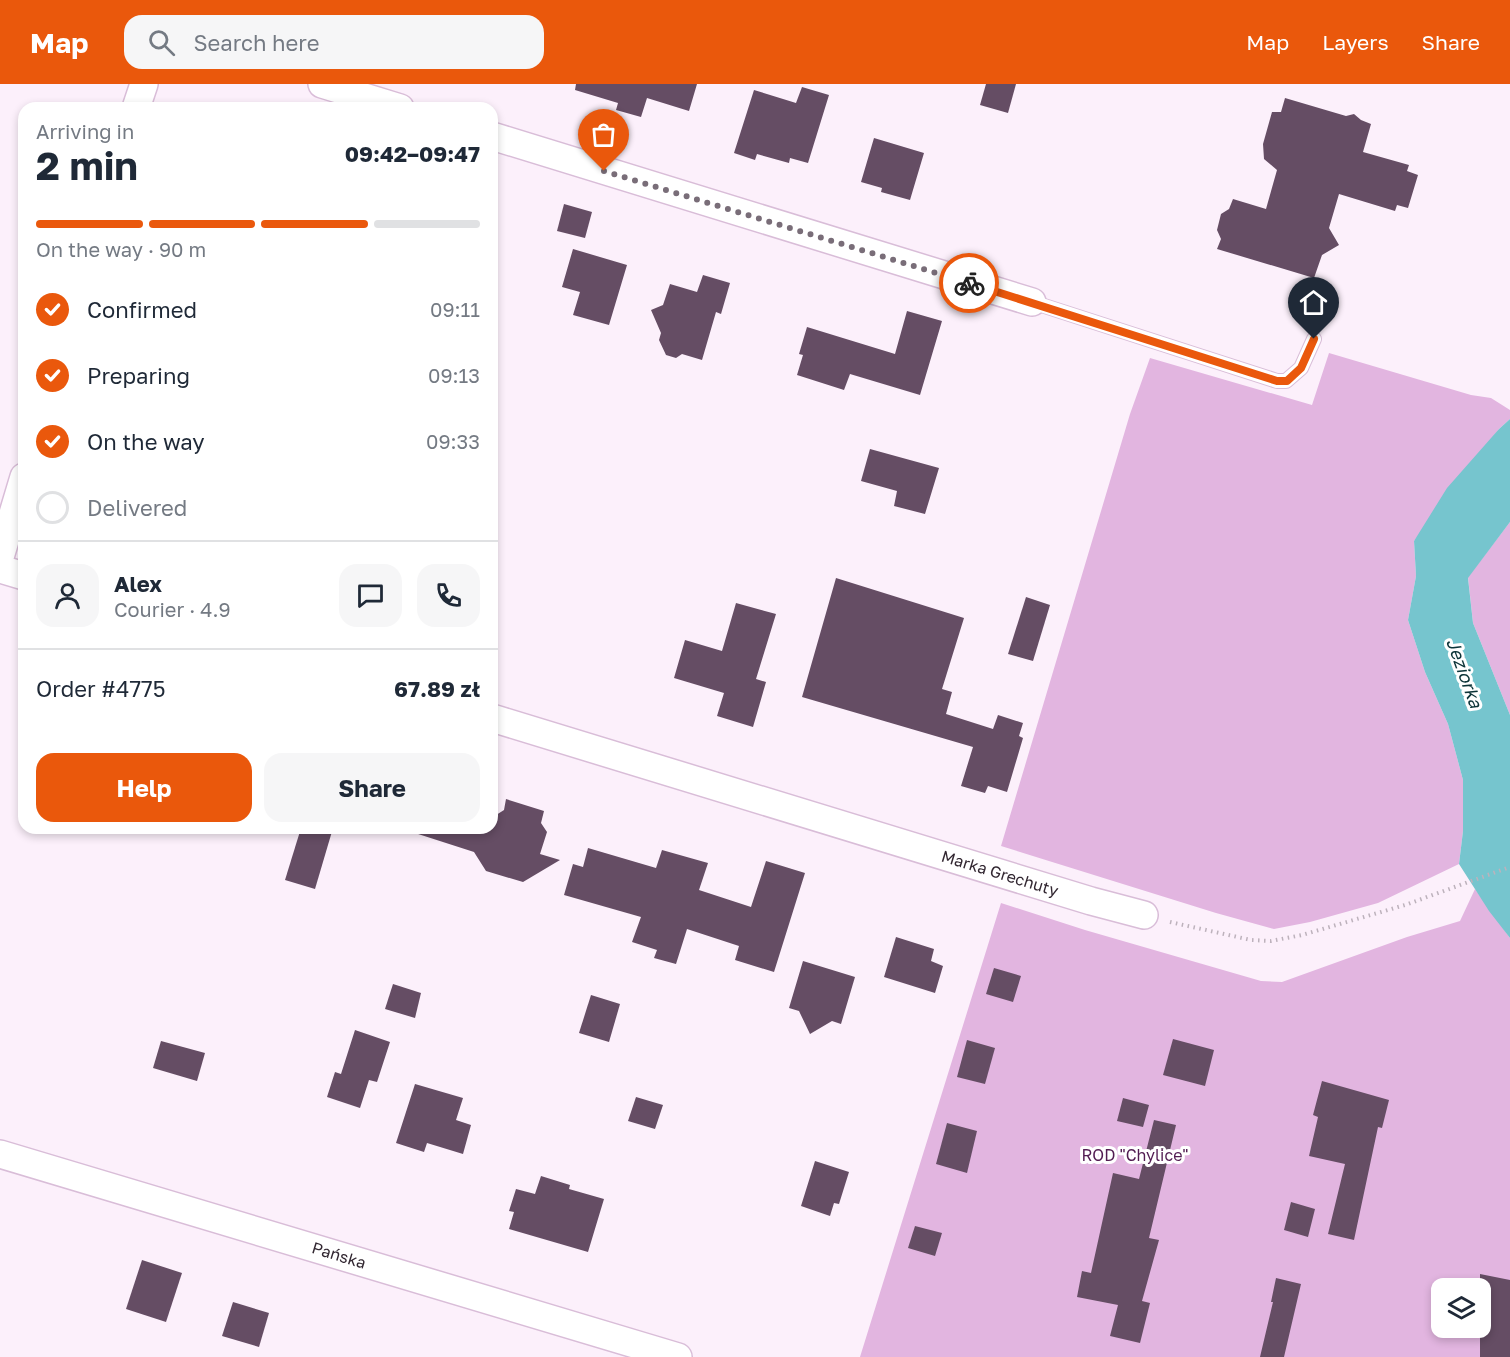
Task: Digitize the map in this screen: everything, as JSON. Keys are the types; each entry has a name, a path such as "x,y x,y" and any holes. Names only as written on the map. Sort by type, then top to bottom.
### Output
{"street":[{"path":"138,102 144,84"},
{"path":"322,84 380,102"},
{"path":"498,138 1032,302"},
{"path":"0,556 18,497"},
{"path":"0,569 18,574"},
{"name":"Marka Grechuty","path":"498,720 1091,901 1144,915"},
{"name":"Pańska","path":"0,1154 678,1357"}],"lane":[{"path":"1032,302 1277,381 1287,381 1301,368 1314,339"}],"path":[{"path":"1144,915 1251,940 1271,941 1302,935 1405,904 1510,867"}],"green space":[{"path":"1329,353 1471,395 1491,398 1510,410 1510,419 1499,429 1414,541 1416,576 1408,620 1425,672 1448,724 1463,780 1463,831 1459,864 1378,903 1310,922 1274,929 1001,846 1130,414 1150,358 1312,405"},
{"path":"1510,522 1510,715 1473,623 1468,577"},
{"name":"ROD \"Chylice\"","path":"1475,889 1510,938 1510,1357 860,1357 1001,903 1261,981 1282,982 1407,937 1460,921"}],"water":[{"name":"Jeziorka","path":"1510,419 1510,522 1468,578 1473,623 1510,715 1510,938 1489,911 1459,864 1463,831 1463,780 1448,724 1425,672 1408,620 1416,576 1414,541 1447,488"}],"building":[{"path":"576,84 697,84 689,111 647,98 641,117 616,110 618,103 575,90"},
{"path":"986,84 1016,84 1008,113 980,105"},
{"path":"802,87 829,95 808,163 790,158 789,163 757,154 755,160 734,153 754,90 796,103"},
{"path":"1285,98 1346,116 1354,114 1371,124 1363,152 1409,165 1407,171 1418,175 1408,208 1397,205 1395,211 1339,194 1329,228 1339,245 1322,255 1314,278 1217,249 1221,239 1217,230 1221,214 1229,209 1233,199 1266,209 1277,170 1264,159 1263,144 1272,112 1281,112"},
{"path":"874,138 924,153 910,200 881,192 882,188 861,182"},
{"path":"564,204 592,212 585,238 557,231"},
{"path":"573,249 627,265 609,325 573,315 580,292 562,287"},
{"path":"703,275 730,283 721,314 716,312 702,360 682,354 676,358 666,355 659,340 661,333 651,310 663,305 670,284 697,292"},
{"path":"907,311 942,321 920,395 850,374 844,390 797,375 803,355 799,354 807,327 895,354"},
{"path":"870,449 939,468 925,514 894,506 897,491 861,481"},
{"path":"836,578 964,618 942,689 952,692 946,714 993,729 998,715 1023,723 1019,736 1023,738 1007,792 988,786 985,793 961,786 973,747 802,697"},
{"path":"1026,597 1050,605 1033,661 1008,654"},
{"path":"736,603 776,614 756,679 766,682 753,727 717,716 724,693 674,678 685,640 722,651"},
{"path":"506,799 544,811 541,823 547,832 540,854 560,860 523,882 486,871 474,852 418,834 498,834 498,814 504,810"},
{"path":"299,834 331,834 315,889 285,880"},
{"path":"588,848 656,868 662,850 708,863 699,890 751,907 766,861 805,873 774,972 735,960 739,946 687,929 676,964 654,958 657,950 632,942 641,917 564,895 573,864 583,867"},
{"path":"896,937 934,949 931,961 943,966 935,993 884,977"},
{"path":"803,961 855,977 841,1024 832,1021 810,1034 799,1011 789,1008"},
{"path":"994,968 1021,976 1013,1002 986,994"},
{"path":"393,984 421,993 415,1018 385,1009"},
{"path":"591,995 620,1004 609,1042 579,1033"},
{"path":"355,1030 390,1042 377,1082 369,1080 360,1108 327,1097 335,1072 341,1074"},
{"path":"1173,1039 1214,1050 1205,1086 1163,1075"},
{"path":"967,1040 995,1048 985,1084 957,1077"},
{"path":"161,1041 205,1053 197,1081 153,1068"},
{"path":"1322,1081 1389,1100 1382,1128 1378,1127 1354,1240 1328,1234 1345,1164 1309,1156 1318,1117 1313,1115"},
{"path":"415,1084 463,1098 456,1120 471,1125 463,1154 427,1143 424,1152 396,1143"},
{"path":"636,1097 663,1105 655,1129 628,1121"},
{"path":"1123,1098 1149,1105 1143,1127 1117,1121"},
{"path":"1154,1120 1176,1125 1149,1238 1159,1240 1142,1301 1150,1303 1140,1343 1110,1336 1118,1305 1077,1297 1082,1271 1091,1273 1113,1173 1139,1179"},
{"path":"947,1123 977,1131 967,1173 936,1164"},
{"path":"815,1161 849,1172 839,1204 834,1203 830,1216 801,1206"},
{"path":"541,1176 570,1185 569,1189 604,1199 588,1252 509,1229 514,1212 509,1211 516,1189 535,1194"},
{"path":"1291,1202 1315,1209 1308,1237 1284,1230"},
{"path":"915,1226 942,1233 935,1256 908,1248"},
{"path":"142,1260 182,1273 166,1322 126,1309"},
{"path":"1480,1274 1510,1280 1510,1357 1480,1357 1480,1338 1491,1338 1491,1278 1480,1278"},
{"path":"1276,1278 1301,1284 1284,1357 1260,1357 1273,1302 1271,1302"},
{"path":"233,1302 269,1313 259,1347 222,1336"}],"way so far":[{"path":"604,171 969,283"}],"route":[{"path":"969,283 1277,381 1287,381 1301,368 1314,339"}]}
